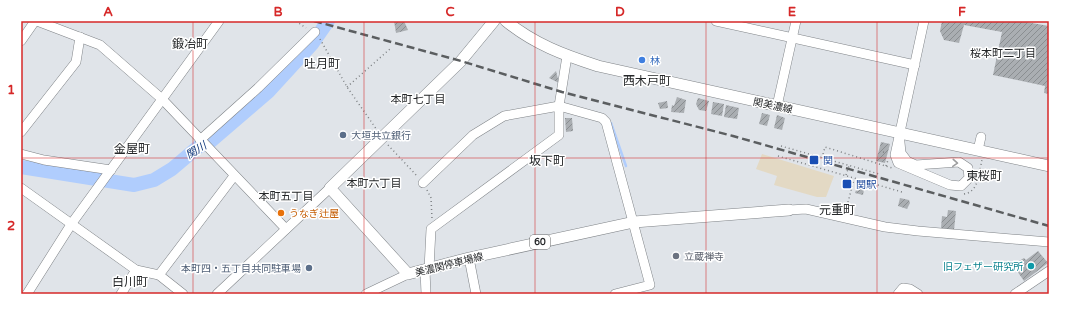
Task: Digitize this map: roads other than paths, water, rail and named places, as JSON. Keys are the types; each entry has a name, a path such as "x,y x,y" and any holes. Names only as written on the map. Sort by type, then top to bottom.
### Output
{"main road":[{"path":"330,188 461,61 494,21"},
{"name":"関美濃線","path":"506,21 535,42 567,56 598,66 1049,166"},
{"name":"美濃関停車場線","path":"330,188 408,274 469,258 634,222 789,210"}],"street":[{"path":"21,41 36,21 100,45 162,99 286,229"},
{"path":"30,293 72,223 219,21"},
{"path":"716,21 915,65"},
{"path":"778,106 796,21"},
{"path":"900,132 901,153 907,161 916,165 959,162 968,168 969,178 960,186 950,186 898,163 895,154 924,21"},
{"path":"200,140 318,36"},
{"path":"21,132 76,62 80,37"},
{"path":"426,294 430,229 559,135 559,106 567,56"},
{"path":"423,183 473,135 504,116 559,106 602,118 606,122 650,284 614,294"},
{"path":"978,150 981,137"},
{"path":"21,154 44,160 110,172"},
{"path":"159,275 234,176"},
{"path":"21,188 136,270 159,275 183,294"},
{"path":"217,294 330,188"},
{"path":"789,210 806,209 885,227 1049,242"},
{"path":"469,258 476,294"},
{"path":"121,294 136,270"},
{"path":"1015,294 1049,271"},
{"path":"366,294 408,274"},
{"path":"898,294 903,288 910,289 918,294"}],"waterway":[{"name":"関川","path":"21,167 134,185 154,180 172,169 198,147 211,141 268,92 312,44 328,21"},
{"path":"611,123 626,166"}],"railway":[{"path":"314,21 461,61 562,92 733,136 1049,226"}],"place":[{"name":"林","path":"642,60"},
{"name":"大垣共立銀行","path":"343,135"},
{"name":"関","path":"814,160"},
{"name":"関駅","path":"847,184"},
{"name":"うなぎ辻屋","path":"281,213"},
{"name":"立蔵禅寺","path":"676,256"},
{"name":"旧フェザー研究所","path":"1031,266"},
{"name":"本町四・五丁目共同駐車場","path":"309,268"}],"district":[{"name":"鍛冶町","path":"190,44"},
{"name":"桜本町二丁目","path":"1003,53"},
{"name":"吐月町","path":"322,64"},
{"name":"西木戸町","path":"647,81"},
{"name":"本町七丁目","path":"418,99"},
{"name":"金屋町","path":"132,149"},
{"name":"坂下町","path":"547,161"},
{"name":"東桜町","path":"984,176"},
{"name":"本町六丁目","path":"374,183"},
{"name":"本町五丁目","path":"286,196"},
{"name":"元重町","path":"837,210"},
{"name":"白川町","path":"130,282"}]}
